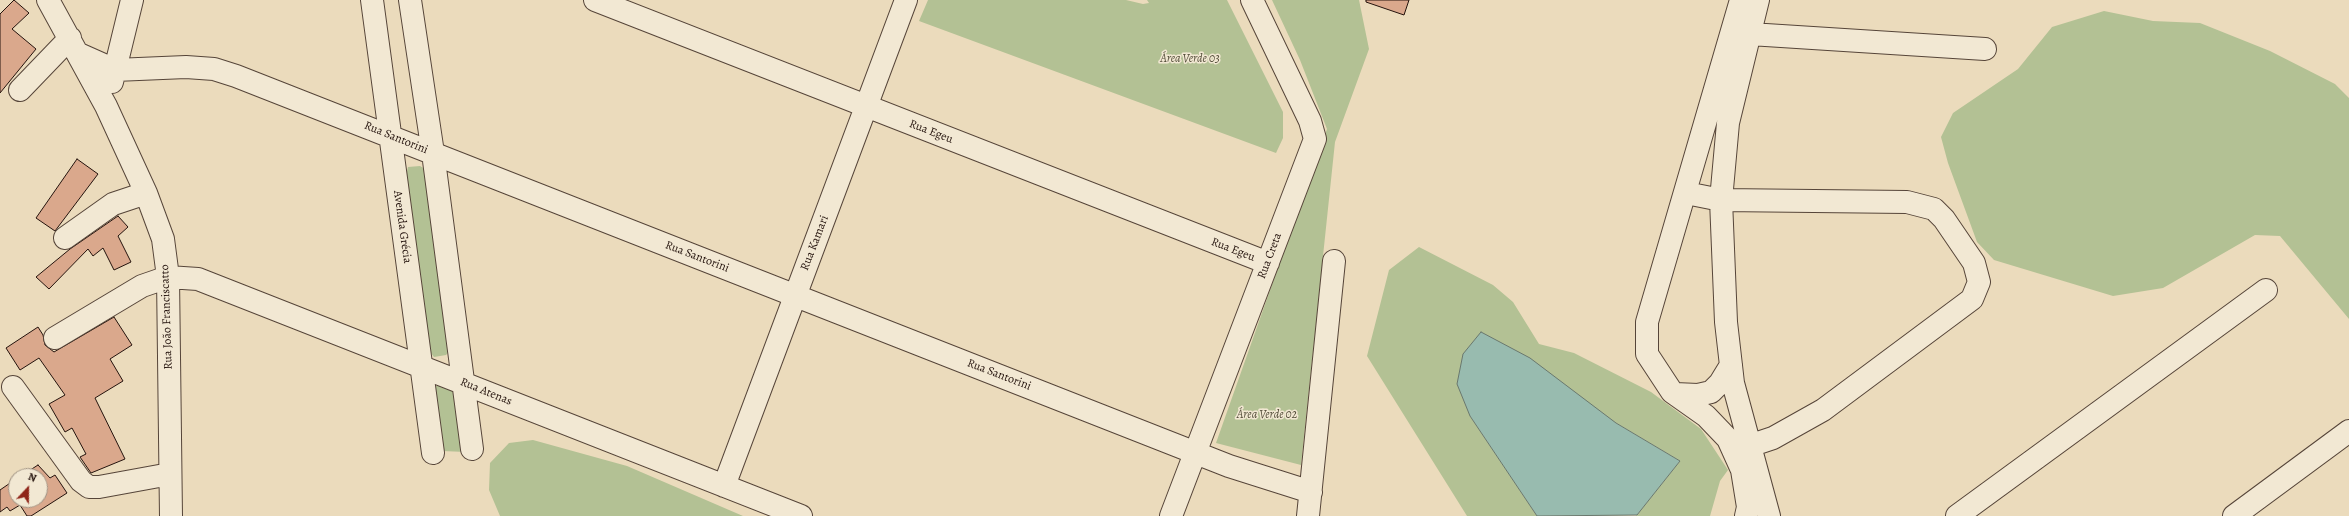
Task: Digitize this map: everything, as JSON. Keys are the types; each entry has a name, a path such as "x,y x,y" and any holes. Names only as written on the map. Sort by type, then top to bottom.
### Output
{"street":[{"name":"Rua João Franciscatto","path":"48,0 106,106 146,193 163,239 168,277 171,516"},
{"path":"106,106 132,0"},
{"name":"Avenida Grécia","path":"372,0 433,453"},
{"path":"410,0 433,153 472,449"},
{"name":"Rua Egeu","path":"595,0 1268,263"},
{"name":"Rua Kamari","path":"724,486 906,0"},
{"name":"Rua Creta","path":"1171,516 1315,139 1310,121 1252,0"},
{"path":"1741,0 1686,193 1647,322 1647,354 1675,394 1706,416 1728,439 1742,470 1748,507 1746,516"},
{"path":"1758,0 1728,123 1721,200 1726,322 1733,383 1769,516"},
{"path":"1750,34 1984,48"},
{"name":"Rua Santorini","path":"74,46 115,70 186,67 214,69 236,76 1195,453 1229,466 1311,492"},
{"path":"20,90 74,46"},
{"path":"64,238 113,204 146,193"},
{"path":"1686,193 1721,200 1907,202 1934,209 1944,219 1974,263 1979,282 1972,299 1823,410 1773,438 1749,446"},
{"path":"1308,516 1334,261"},
{"path":"55,338 142,286 168,277"},
{"name":"Rua Atenas","path":"168,277 198,279 801,516"},
{"path":"1957,516 2266,290"},
{"path":"1675,394 1698,395 1711,392 1720,384 1731,365"},
{"path":"13,387 81,481 89,487 99,488 170,474"},
{"path":"2234,516 2349,431"}],"green space":[{"name":"Área Verde 03","path":"928,0 1126,0 1143,4 1149,3 1147,0 1227,0 1283,112 1283,138 1276,153 919,21"},
{"name":"Área Verde 02","path":"1272,0 1359,0 1369,49 1335,142 1301,465 1216,443 1327,129 1300,60"},
{"path":"2104,11 2153,21 2200,23 2270,51 2335,84 2349,98 2349,319 2280,236 2255,235 2163,288 2113,296 1994,260 1977,242 1948,163 1941,137 1953,113 2018,69 2052,27"},
{"path":"420,166 425,169 452,348 446,355 434,357 430,352 405,179 408,167"},
{"path":"1419,247 1493,285 1513,302 1539,344 1574,353 1651,392 1701,429 1728,470 1720,481 1710,516 1636,516 1680,461 1616,423 1470,416 1537,516 1467,516 1367,356 1389,270"},
{"path":"450,385 455,390 466,452 442,451 431,394 436,386"},
{"path":"533,440 627,466 743,516 500,516 489,490 490,463 509,443"}],"water":[{"path":"1481,332 1530,358 1616,423 1680,461 1637,515 1537,516 1470,416 1457,384 1463,354"}],"building":[{"path":"14,0 29,13 12,29 36,49 0,93 0,14"},
{"path":"1366,0 1409,0 1404,15 1366,2"},
{"path":"77,159 98,174 55,231 36,218"},
{"path":"118,216 128,227 118,236 131,262 114,270 103,248 93,256 88,249 49,289 36,277 70,249"},
{"path":"114,317 132,345 110,359 123,381 95,398 125,459 91,473 80,457 86,454 72,428 65,432 49,404 65,395 39,358 20,370 6,348 38,327 43,335 45,345 54,352"},
{"path":"38,465 41,468 33,468"},
{"path":"55,475 67,493 48,505 48,476 50,478"},
{"path":"8,484 8,508 15,508 10,511 7,507 0,512 0,490"},
{"path":"22,508 44,508 31,516 27,516"}]}
